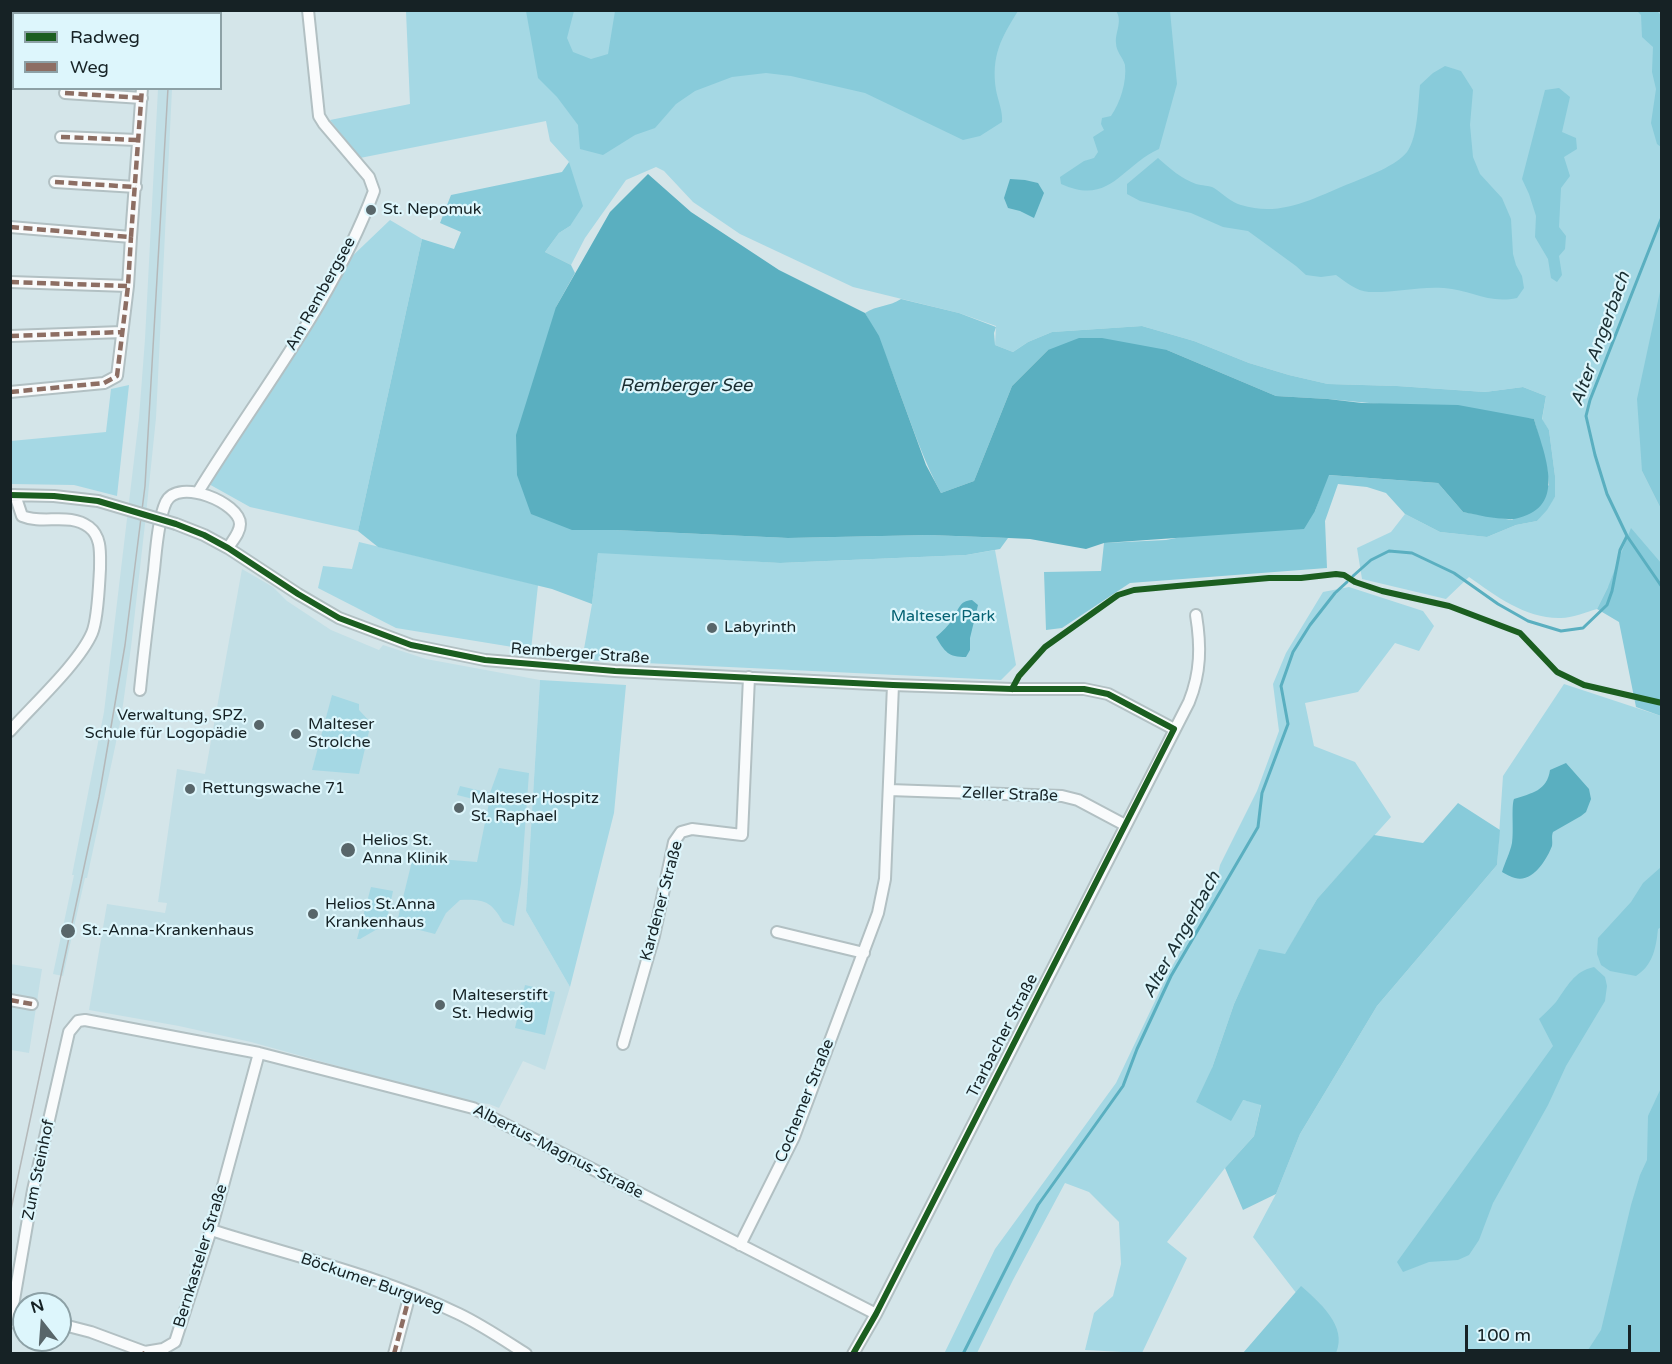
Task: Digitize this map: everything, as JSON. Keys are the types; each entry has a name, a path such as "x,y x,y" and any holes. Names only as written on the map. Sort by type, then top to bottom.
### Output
{"street":[{"name":"Am Rembergsee","path":"198,492 316,309 337,272 374,192 369,177 319,116 308,10"},
{"path":"10,392 104,383 117,376 128,286 142,93 65,93"},
{"path":"61,137 138,140"},
{"path":"56,182 136,187"},
{"path":"10,227 131,237"},
{"path":"10,282 128,286"},
{"path":"10,336 122,332"},
{"path":"140,690 158,537 166,501 173,494 184,491 198,492 233,509 240,522 239,530 228,548"},
{"path":"10,731 67,668 92,632 100,562 98,541 95,533 88,526 80,522 30,519 22,516 13,495"},
{"name":"Remberger Straße","path":"13,495 98,501 176,524 228,548 339,618 411,645 485,660 615,671 892,686 1084,688 1108,694 1174,729"},
{"name":"Trarbacher Straße","path":"853,1353 876,1314 1189,702 1199,672 1200,652 1196,615"},
{"name":"Kardener Straße","path":"623,1044 654,936 674,843 681,832 693,829 742,835 749,677"},
{"name":"Cochemer Straße","path":"740,1245 794,1137 878,913 885,879 892,686"},
{"name":"Zeller Straße","path":"889,790 1062,796 1078,800 1125,825"},
{"path":"777,932 864,953"},
{"path":"10,1000 32,1004"},
{"name":"Albertus-Magnus-Straße","path":"78,1021 92,1020 259,1053 473,1108 876,1314"},
{"name":"Zum Steinhof","path":"16,1292 33,1190 69,1032 78,1021"},
{"name":"Bernkasteler Straße","path":"72,1327 144,1352 163,1349 175,1342 211,1230 259,1053"},
{"name":"Böckumer Burgweg","path":"211,1230 410,1294 459,1314 526,1353"},
{"path":"394,1353 410,1294"}],"shaded area":[{"path":"526,11 574,11 567,38 573,52 591,59 608,54 615,11 1018,11 1002,39 996,57 996,90 1002,122 980,136 963,140 865,93 791,76 766,73 732,77 695,91 676,104 655,128 635,135 603,155 580,149 578,125 557,97 538,78"},
{"path":"1116,11 1170,11 1177,84 1159,149 1103,187 1078,190 1061,184 1060,177 1084,161 1094,158 1098,152 1093,137 1104,130 1101,124 1102,118 1111,116 1124,85 1125,65 1116,46 1119,19"},
{"path":"1637,11 1657,11 1661,15 1661,147 1657,144 1651,123 1656,89 1652,72 1653,47 1642,37 1641,15"},
{"path":"1445,66 1461,71 1473,90 1470,125 1473,157 1480,174 1502,198 1511,219 1513,254 1524,288 1517,298 1488,298 1444,288 1378,292 1360,290 1336,275 1321,277 1306,275 1248,231 1223,227 1191,213 1140,201 1127,194 1127,184 1158,158 1186,179 1196,184 1212,187 1241,205 1270,209 1311,200 1381,170 1396,162 1407,152 1411,146 1417,120 1420,85"},
{"path":"1559,88 1570,97 1562,132 1576,138 1577,149 1564,157 1570,176 1561,188 1559,227 1566,236 1565,249 1559,256 1562,275 1557,282 1551,278 1548,259 1535,237 1536,216 1522,179 1545,90"},
{"path":"158,90 172,90 156,418 131,647 121,719 87,878 85,878 63,976 53,974 104,712 139,418"},
{"path":"569,162 583,206 570,226 559,233 545,252 571,265 575,273 556,307 573,530 788,538 929,535 1008,538 1000,549 966,555 780,563 598,553 592,604 552,589 378,547 358,531 422,239 454,249 461,232 440,223 451,195 562,172"},
{"path":"1661,287 1661,509 1642,471 1637,399"},
{"path":"901,299 959,313 996,327 995,345 1013,352 1028,342 1052,332 1142,326 1194,341 1249,363 1328,384 1485,392 1523,387 1546,396 1542,419 1549,430 1555,476 1555,497 1537,521 1516,525 1487,537 1440,532 1405,514 1386,493 1367,487 1338,484 1325,521 1327,568 1130,583 1062,628 1046,630 1044,572 1101,571 1104,543 1166,540 1315,511 1328,475 1438,483 1463,512 1512,520 1549,485 1547,468 1534,419 1276,396 1167,350 1048,350 1012,386 974,481 941,493 930,471 886,357 865,313"},
{"path":"1631,528 1661,563 1661,716 1636,707 1619,622 1597,609"},
{"name":"Helios St. Anna Klinik","path":"242,569 273,587 287,601 331,630 379,650 383,645 426,659 540,680 526,911 570,987 545,1070 523,1061 499,1108 489,1104 464,1101 251,1042 89,1010 107,904 165,913 167,903 158,902 177,769 205,774"},
{"path":"1458,803 1500,830 1497,865 1377,1006 1300,1134 1276,1194 1243,1210 1225,1168 1254,1136 1261,1105 1243,1100 1231,1121 1196,1102 1212,1068 1234,1004 1259,949 1285,954 1317,899 1374,835 1423,843"},
{"path":"1661,867 1661,927 1658,929 1655,949 1650,961 1636,976 1610,971 1601,965 1597,954 1598,938 1631,902 1643,883"},
{"path":"10,964 42,969 29,1053 11,1050"},
{"path":"1594,967 1605,977 1607,986 1605,1001 1566,1066 1548,1105 1493,1203 1479,1240 1469,1255 1458,1260 1429,1262 1403,1272 1397,1262 1553,1046 1539,1019 1576,976"},
{"path":"1661,1088 1661,1353 1586,1353 1601,1330 1631,1205 1647,1160 1648,1116"},
{"path":"1301,1286 1316,1299 1335,1324 1339,1343 1336,1353 1243,1353"}],"green space":[{"path":"406,11 1661,11 1661,287 1642,471 1661,509 1661,563 1608,587 1597,609 1561,618 1536,615 1512,605 1469,577 1446,599 1362,579 1357,548 1391,532 1405,514 1440,532 1487,537 1516,525 1537,521 1555,497 1555,476 1549,430 1542,420 1546,396 1523,387 1485,392 1328,384 1249,363 1194,341 1142,326 1052,332 1028,342 1013,352 995,345 996,326 959,313 853,287 740,234 693,202 664,171 656,167 626,180 585,238 571,265 545,252 559,233 570,226 569,162 550,141 546,121 360,158 330,120 410,104"},
{"path":"390,220 422,239 358,531 250,507 207,483 344,264"},
{"path":"129,385 117,496 74,485 11,484 11,441 106,432 111,389"},
{"path":"359,542 538,585 531,650 396,628 318,588 323,566 352,569"},
{"name":"Malteser Park","path":"995,550 1016,665 1001,680 582,660 598,552 780,563 966,555"},
{"path":"1349,587 1423,611 1434,626 1419,651 1395,643 1358,692 1305,703 1314,746 1355,762 1391,817 1317,899 1285,955 1259,950 1234,1004 1212,1068 1243,1100 1261,1104 1254,1136 1225,1168 1167,1242 1187,1258 1142,1353 1085,1350 1094,1313 1113,1296 1121,1264 1119,1222 1089,1192 1065,1183 977,1353 944,1354 995,1249 1116,1083 1167,976 1215,888 1220,865 1257,791 1279,731 1273,684 1286,653 1323,592"},
{"path":"540,680 626,685 614,813 570,987 526,911"},
{"path":"1564,684 1661,716 1661,1215 1625,1353 1290,1353 1317,1320 1253,1237 1276,1194 1300,1134 1377,1006 1497,865 1503,776"},
{"path":"332,695 359,704 359,710 371,723 359,774 312,770"},
{"path":"499,768 529,773 521,883 514,926 503,922 495,910 486,903 468,900 460,900 446,913 435,934 400,925 398,918 413,857 477,862 489,803 457,795 460,786 490,793"},
{"path":"371,887 393,891 386,924 357,939"},
{"path":"525,985 555,992 545,1035 515,1028"}],"water":[{"name":"Remberger See","path":"648,174 691,212 779,270 865,313 879,336 926,465 941,493 974,481 1012,386 1048,350 1079,338 1102,338 1167,350 1276,396 1362,403 1458,405 1534,419 1546,458 1548,486 1546,498 1539,508 1527,515 1514,519 1498,518 1463,512 1438,483 1329,475 1315,511 1304,529 1104,543 1086,549 1030,539 929,535 788,538 572,530 531,514 517,475 516,435 556,307 610,212"},
{"path":"1010,179 1038,183 1044,193 1034,218 1008,208 1004,198"},
{"path":"972,600 978,605 970,638 970,650 966,657 951,655 936,637 951,622 960,606"},
{"path":"1566,763 1589,789 1591,799 1586,812 1553,832 1550,851 1533,874 1522,879 1513,878 1502,872 1512,843 1514,799 1538,790 1546,783 1550,770"}],"waterway":[{"name":"Alter Angerbach","path":"1353,576 1371,560 1389,551 1412,553 1454,573 1498,604 1528,621 1561,631 1583,628 1607,605 1620,550 1627,536 1607,494 1586,416 1590,400 1662,217"},
{"path":"1627,536 1662,587"},
{"name":"Alter Angerbach","path":"963,1354 1038,1205 1123,1086 1137,1049 1171,976 1258,827 1262,793 1288,724 1281,686 1293,652 1310,625 1335,593 1347,582"}],"tram line":[{"path":"10,1214 99,797 125,645 145,486 168,90"}],"marked path":[{"path":"10,227 131,237 142,90"},
{"path":"65,93 142,98"},
{"path":"61,137 138,140"},
{"path":"55,182 136,187"},
{"path":"10,392 104,383 117,376 128,286 131,237"},
{"path":"10,282 128,286"},
{"path":"10,336 122,332"},
{"path":"10,1000 32,1004"},
{"path":"394,1354 410,1294"}],"cycle path":[{"path":"10,495 54,496 98,501 176,524 228,548 339,618 411,645 485,660 615,671 893,685 1084,689 1108,694 1174,729 876,1314 853,1354"},
{"path":"1012,689 1019,676 1045,647 1118,595 1134,590 1336,574 1344,575 1355,582 1382,591 1449,606 1520,633 1557,672 1584,685 1662,703"}],"place":[{"name":"St. Nepomuk","path":"371,210"},
{"name":"Labyrinth","path":"712,628"},
{"name":"Verwaltung, SPZ, Schule für Logopädie","path":"259,725"},
{"name":"Malteser Strolche","path":"296,734"},
{"name":"Rettungswache 71","path":"190,789"},
{"name":"Malteser Hospitz St. Raphael","path":"459,808"},
{"name":"Helios St. Anna Klinik","path":"348,850"},
{"name":"Helios St.Anna Krankenhaus","path":"313,914"},
{"name":"St.-Anna-Krankenhaus","path":"68,931"},
{"name":"Malteserstift St. Hedwig","path":"440,1005"}]}
